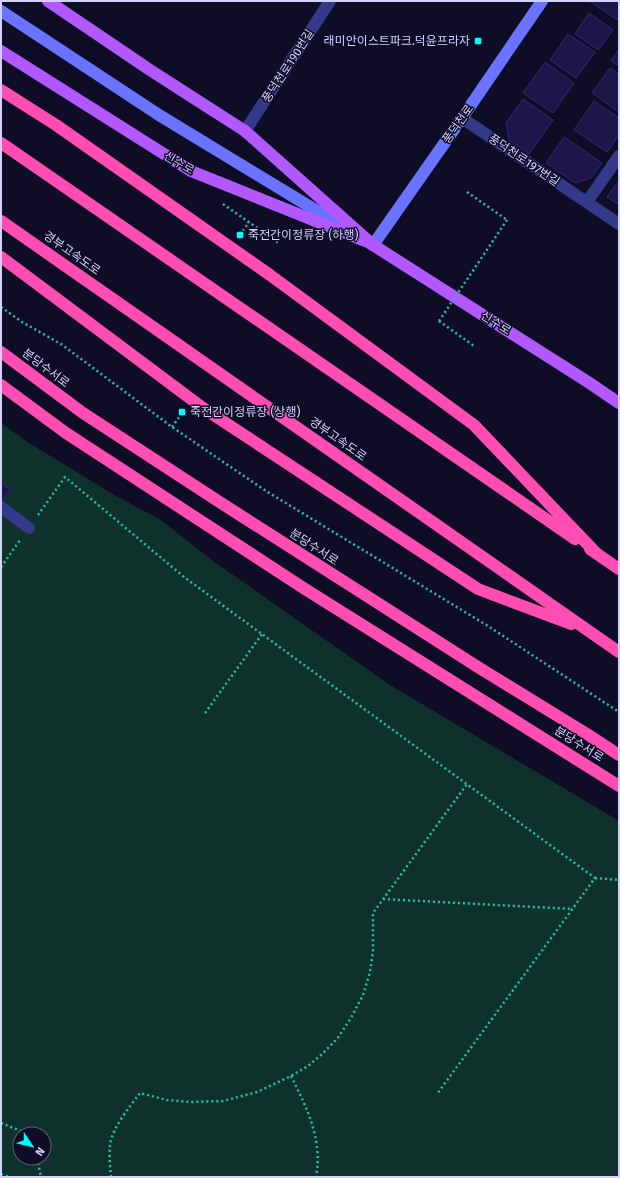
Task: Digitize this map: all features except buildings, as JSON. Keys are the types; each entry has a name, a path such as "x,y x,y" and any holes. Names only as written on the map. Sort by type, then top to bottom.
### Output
{"highway":[{"path":"1,90 56,125 263,270 474,425 596,553"},
{"path":"1,143 619,569"},
{"name":"경부고속도로","path":"1,221 619,652"},
{"path":"1,257 203,408 478,589 588,631"},
{"name":"분당수서로","path":"1,352 83,413 481,670 619,755"},
{"name":"분당수서로","path":"1,385 66,433 305,589 619,786"}],"main road":[{"name":"신수로","path":"48,1 150,70 245,131 373,245 582,377 619,403"},
{"name":"풍덕천로","path":"373,245 542,1"},
{"path":"1,11 159,115 373,245"},
{"name":"신수로","path":"1,50 191,171 373,245"}],"street":[{"name":"풍덕천로190번길","path":"245,131 330,1"},
{"name":"풍덕천로197번길","path":"462,118 619,224"},
{"path":"586,202 619,156"},
{"path":"1,507 29,528"}],"path":[{"path":"467,192 507,220 439,321 474,346"},
{"path":"219,201 280,244"},
{"path":"240,235 249,222"},
{"path":"1,307 22,322 61,344 172,427 266,491 488,626 619,712"},
{"path":"172,427 182,412"},
{"path":"1,567 65,477 184,577 595,878 619,880"},
{"path":"205,712 262,634"},
{"path":"111,1177 110,1144 118,1125 140,1093 167,1100 190,1102 223,1101 257,1092 308,1066 337,1039 351,1018 363,995 370,972 373,952 373,914 467,784"},
{"path":"437,1094 595,878"},
{"path":"383,899 573,909"},
{"path":"291,1076 308,1110 314,1130 318,1150 316,1177"},
{"path":"1,1123 12,1127"},
{"path":"39,1166 41,1177"},
{"path":"1,1174 9,1177"}],"green space":[{"path":"1,423 29,443 116,496 161,520 213,561 390,685 619,821 619,1177 1,1177"}],"place":[{"name":"래미안이스트파크.덕윤프라자","path":"478,41"},
{"name":"죽전간이정류장 (하행)","path":"240,235"},
{"name":"죽전간이정류장 (상행)","path":"182,412"}]}
